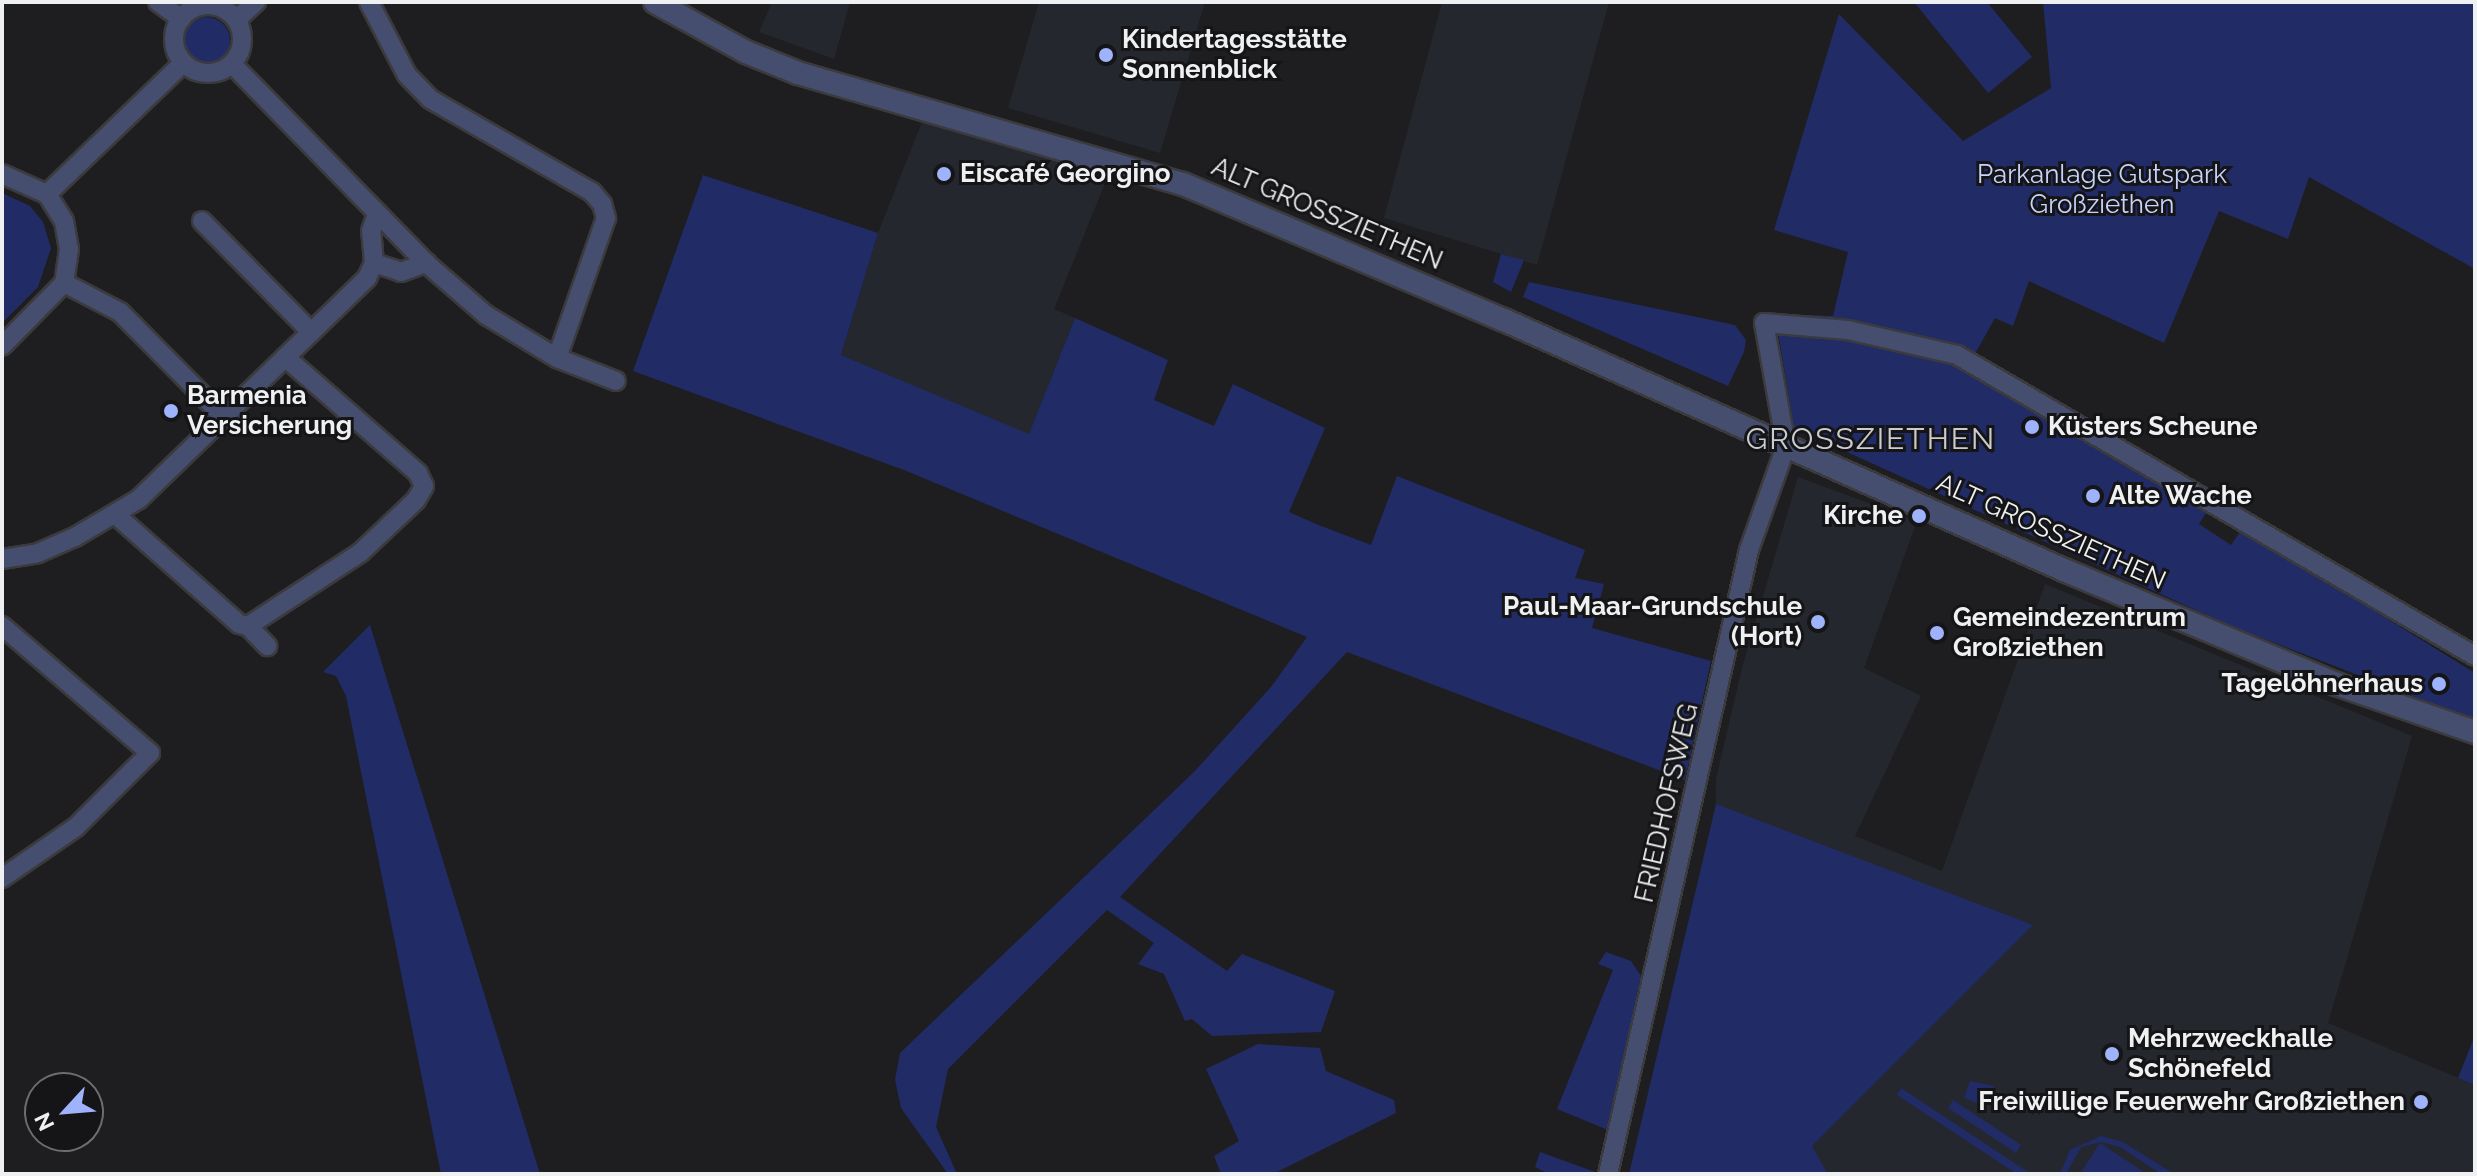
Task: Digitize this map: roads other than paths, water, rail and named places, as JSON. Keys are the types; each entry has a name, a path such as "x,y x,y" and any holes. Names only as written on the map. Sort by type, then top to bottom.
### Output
{"street":[{"path":"158,2 181,19"},
{"path":"236,20 256,2"},
{"path":"369,2 407,75 430,99 592,192 602,204 606,218 557,358"},
{"name":"ALT GROSSZIETHEN","path":"660,3 746,52 798,73 1183,184 2323,679 2475,732"},
{"path":"208,6 236,20 242,38 232,64 202,73 183,63 174,38 181,19 208,6"},
{"path":"47,194 183,63"},
{"path":"232,64 426,263 486,315 557,358 616,381"},
{"path":"2,174 47,194 64,221 69,249 64,283 16,338 2,346"},
{"path":"2,559 38,553 117,516 367,278 374,263 371,231 377,214"},
{"path":"202,221 311,332"},
{"path":"374,263 401,272 426,263"},
{"path":"64,283 120,312 223,416"},
{"path":"1786,446 1764,323 1848,330 1957,355 2475,656"},
{"path":"248,626 360,553 416,500 424,486 418,473 285,357"},
{"name":"FRIEDHOFSWEG","path":"1608,1174 1749,550 1786,446"},
{"path":"117,516 239,624 248,626 267,646"},
{"path":"2,626 156,751 76,827 2,878"}],"place":[{"name":"Kindertagesstätte Sonnenblick","path":"1106,55"},
{"name":"Eiscafé Georgino","path":"944,174"},
{"name":"Barmenia Versicherung","path":"171,411"},
{"name":"Küsters Scheune","path":"2032,427"},
{"name":"Alte Wache","path":"2093,496"},
{"name":"Kirche","path":"1919,516"},
{"name":"Paul-Maar-Grundschule (Hort)","path":"1818,622"},
{"name":"Gemeindezentrum Großziethen","path":"1937,633"},
{"name":"Tagelöhnerhaus","path":"2439,684"},
{"name":"Mehrzweckhalle Schönefeld","path":"2112,1054"},
{"name":"Freiwillige Feuerwehr Großziethen","path":"2421,1102"}],"district":[{"name":"GROSSZIETHEN","path":"1871,439"}],"park label":[{"name":"Parkanlage Gutspark Großziethen","path":"2102,190"}]}
